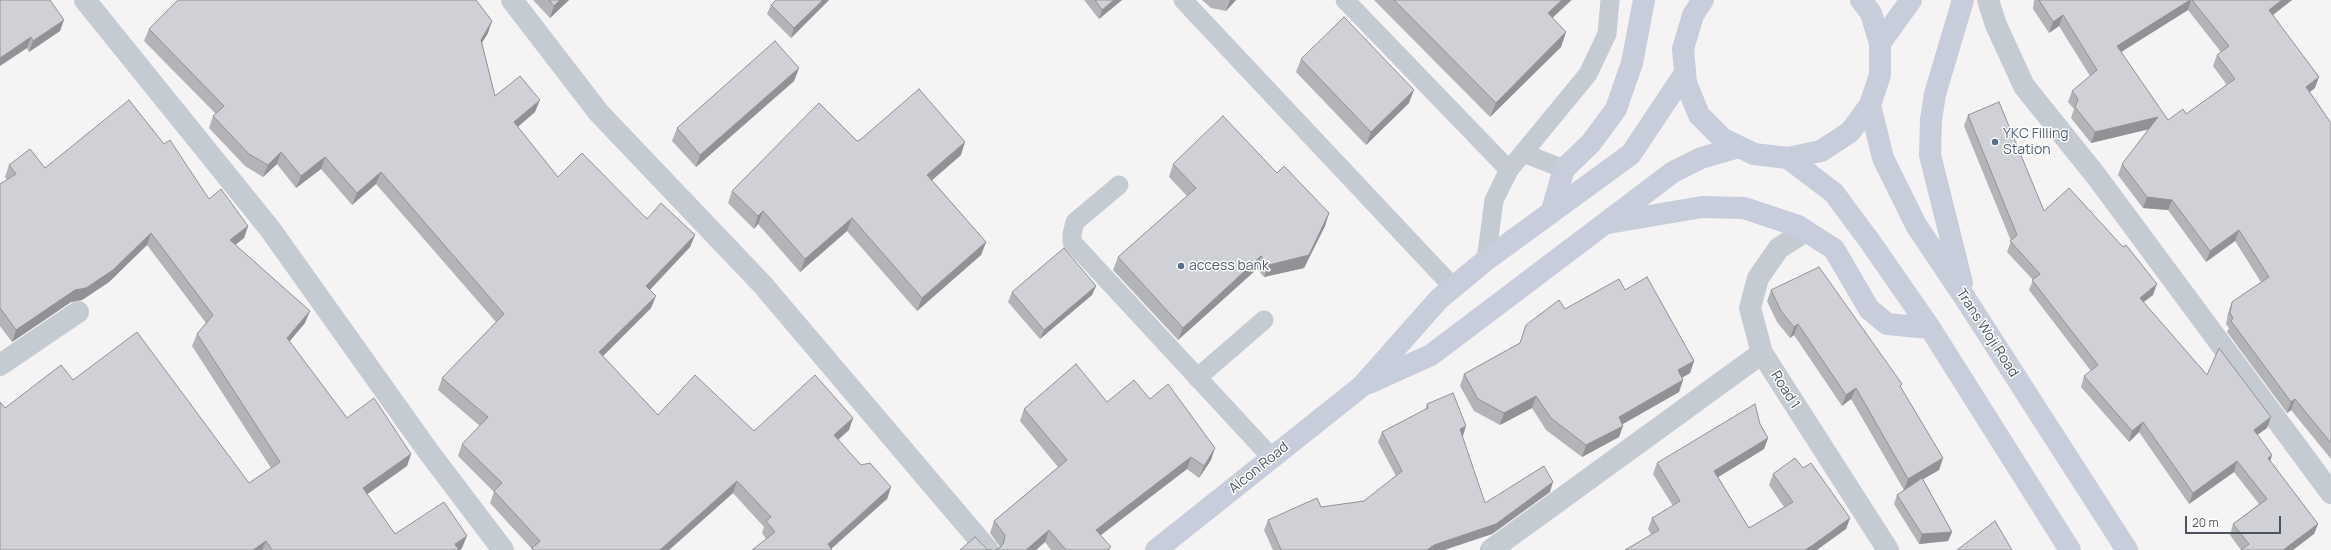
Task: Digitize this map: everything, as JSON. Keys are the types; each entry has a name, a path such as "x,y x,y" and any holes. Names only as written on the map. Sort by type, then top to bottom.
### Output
{"main road":[{"path":"1551,213 1564,169 1591,143 1616,109 1632,63 1644,0"},
{"path":"1695,5 1683,49 1686,83 1700,115 1723,139 1739,147 1754,154 1788,158 1821,151 1850,132 1870,105 1880,75 1880,43 1871,13 1861,0"},
{"path":"1880,43 1911,0"},
{"path":"1963,0 1935,94 1930,120 1930,155 1965,298"},
{"path":"1362,386 1439,299 1486,260 1631,154 1685,73"},
{"name":"Trans Woji Road","path":"1870,105 1883,158 1916,225 1965,298 2127,550"},
{"path":"1362,386 1431,355 1673,172 1701,158 1739,147"},
{"path":"1788,158 1834,193 1930,328 2070,550"},
{"path":"1605,223 1702,207 1744,208 1798,226 1834,248 1869,309 1887,324 1930,328"},
{"name":"Alcon Road","path":"1156,550 1362,386"}],"street":[{"path":"85,0 270,229 428,451 503,550"},
{"path":"512,0 599,113 762,284 948,501 988,550"},
{"path":"1988,0 1996,26 2024,86 2097,177 2331,493"},
{"name":"Road 1","path":"1806,231 1779,248 1758,278 1750,308 1762,353 1888,550"},
{"path":"0,365 78,312"},
{"path":"1491,550 1762,353"}],"lane":[{"path":"1183,0 1453,287"},
{"path":"1345,0 1509,170"},
{"path":"1486,260 1494,200 1509,170 1588,74 1607,34 1610,0"},
{"path":"1523,153 1564,169"},
{"path":"1119,184 1075,222 1072,242 1272,458"},
{"path":"1197,378 1264,320"}],"building":[{"path":"0,0 50,0 64,20 33,41 31,37 0,58"},
{"path":"178,0 476,0 492,21 481,40 495,96 520,76 540,100 514,122 558,177 582,153 647,219 661,203 695,235 646,286 656,296 599,352 658,415 695,375 754,431 815,375 853,418 834,435 861,465 870,463 891,487 828,544 832,550 752,550 775,532 766,521 771,517 737,481 660,550 533,550 532,548 540,541 494,491 502,483 462,444 488,417 442,378 504,314 381,172 357,193 325,157 301,176 281,152 268,165 249,154 213,116 224,106 149,29"},
{"path":"549,0 560,0 554,6"},
{"path":"776,0 823,0 794,28 771,5"},
{"path":"1095,0 1114,0 1102,10"},
{"path":"1394,0 1562,0 1548,13 1566,32 1496,103"},
{"path":"2039,0 2190,0 2117,46 2168,120 2183,109 2186,114 2235,79 2217,55 2229,46 2192,0 2282,0 2269,10 2319,77 2306,87 2331,123 2331,443 2295,399 2291,402 2231,321 2233,318 2230,313 2232,302 2269,277 2239,230 2210,251 2172,200 2147,197 2122,164 2158,117 2095,132 2075,107 2078,99 2072,91 2097,70 2063,15 2053,22"},
{"path":"1344,17 1414,90 1371,132 1301,59"},
{"path":"775,41 799,68 700,155 677,128"},
{"path":"919,89 965,142 927,175 986,242 922,298 852,218 805,259 763,211 758,216 732,191 819,103 857,141"},
{"path":"129,100 164,144 170,140 209,199 221,189 248,226 230,240 310,311 287,338 347,418 374,398 411,454 363,488 395,534 444,502 467,536 455,544 459,550 272,550 266,541 253,550 0,550 0,402 5,408 61,365 73,380 137,332 249,483 280,462 197,334 213,315 151,233 113,270 86,288 75,290 16,330 0,308 0,184 16,174 9,165 30,149 45,168"},
{"path":"1999,102 2044,211 2069,188 2123,247 2126,245 2157,284 2140,298 2207,375 2219,348 2271,417 2254,430 2272,455 2268,458 2318,524 2283,550 2241,550 2249,544 2233,524 2267,499 2237,461 2193,493 2143,422 2132,431 2084,376 2098,365 2032,280 2040,274 2010,241 2017,235 1968,115"},
{"path":"1223,116 1277,173 1284,166 1329,213 1309,255 1269,265 1261,256 1183,328 1118,257 1196,188 1173,164"},
{"path":"1064,248 1096,286 1044,330 1012,292"},
{"path":"1819,267 1902,384 1900,386 1943,458 1908,479 1856,388 1846,395 1798,324 1794,327 1781,311 1771,290"},
{"path":"1647,277 1694,361 1678,370 1683,380 1619,417 1623,426 1586,445 1551,418 1536,396 1504,413 1478,399 1464,374 1520,343 1526,325 1559,300 1565,309 1619,279 1625,290"},
{"path":"1076,364 1107,402 1134,380 1150,399 1168,384 1215,448 1204,466 1191,457 1096,530 1111,547 1107,550 1066,550 1049,530 1026,550 995,550 1001,547 1004,542 1005,535 994,521 1067,460 1024,409"},
{"path":"1453,393 1466,426 1460,429 1485,503 1544,466 1553,482 1496,524 1434,545 1427,550 1281,550 1268,520 1317,498 1321,507 1364,501 1402,471 1382,432 1428,408 1427,404"},
{"path":"1755,404 1760,424 1768,438 1714,471 1749,528 1793,502 1773,474 1795,458 1803,468 1811,463 1850,518 1805,550 1625,550 1659,530 1652,518 1680,501 1657,463"},
{"path":"1922,478 1952,532 1922,534 1897,495"},
{"path":"1995,521 2012,550 1957,550"},
{"path":"975,537 988,550 960,550"}],"place":[{"name":"YKC Filling Station","path":"1995,142"},
{"name":"access bank","path":"1181,266"}]}
